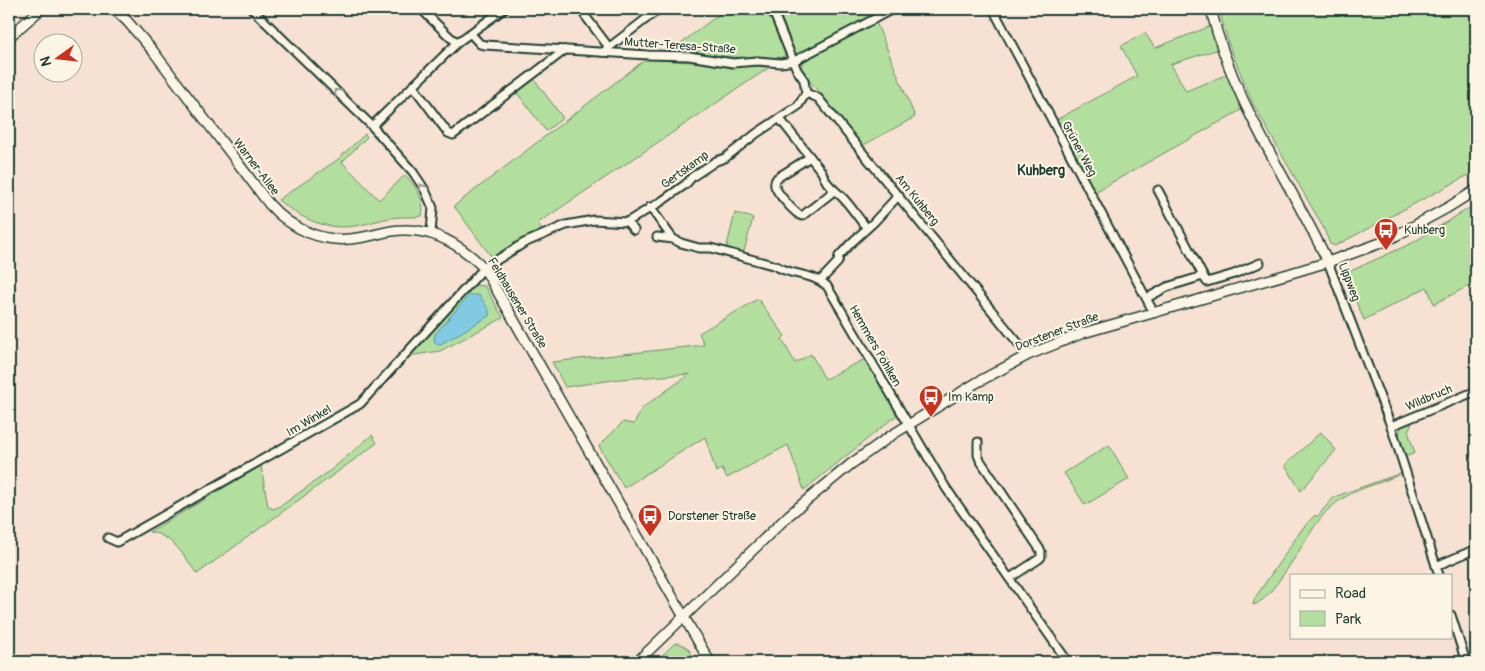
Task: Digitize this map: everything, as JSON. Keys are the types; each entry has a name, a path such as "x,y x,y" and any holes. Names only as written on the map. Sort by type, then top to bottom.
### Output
{"street":[{"path":"9,37 41,9"},
{"name":"Warner-Allee","path":"114,9 153,50 269,204 282,218 296,227 317,236 339,240 356,239 405,230 431,233"},
{"path":"252,9 372,126 413,172 425,190 432,208 431,233"},
{"path":"421,9 451,38 458,42"},
{"path":"372,126 458,42 504,9"},
{"path":"580,9 608,46"},
{"path":"603,52 608,46 659,9"},
{"path":"772,9 797,70 804,80 806,93"},
{"path":"794,61 893,9"},
{"name":"Grüner Weg","path":"993,9 1154,313"},
{"name":"Lippweg","path":"1211,9 1221,47 1246,107 1305,214 1328,262 1391,426 1439,574"},
{"name":"Mutter-Teresa-Straße","path":"470,34 480,44 484,45 689,56 733,62 794,61"},
{"path":"413,86 448,133 453,135 565,50"},
{"name":"Gertskamp","path":"627,222 780,119 798,106 806,93"},
{"name":"Am Kuhberg","path":"806,93 818,98 1028,355"},
{"path":"780,119 810,156 834,191 840,195 867,228"},
{"path":"810,156 777,178 776,189 796,214 802,216 834,191"},
{"path":"1158,190 1207,282 1234,274 1260,262"},
{"name":"Dorstener Straße","path":"637,662 789,515 851,464 908,424 976,383 1028,355 1083,333 1328,262 1386,241 1476,190"},
{"path":"657,237 674,239 699,248 711,248 776,266 784,271 822,280 838,262 839,256 899,196"},
{"path":"650,207 674,239"},
{"path":"484,268 524,243 566,225 594,220 627,222 634,230"},
{"name":"Feldhausener Straße","path":"431,233 460,246 484,268 710,662"},
{"name":"Im Winkel","path":"108,538 117,542 360,404 484,268"},
{"path":"1147,298 1167,286 1203,276"},
{"name":"Hemmers Pöhlken","path":"822,280 908,424"},
{"name":"Wildbruch","path":"1391,426 1476,391"},
{"path":"908,424 946,488 1068,662"},
{"path":"978,442 980,460 1042,551 1040,559 1010,578"},
{"path":"1436,566 1476,549"},
{"path":"1452,619 1466,662"}],"green space":[{"path":"726,9 767,9 785,54 780,60 668,53"},
{"path":"778,9 886,9 799,55 795,52"},
{"path":"1219,9 1476,9 1476,171 1335,246 1330,244 1323,227 1253,104 1229,45"},
{"path":"876,22 915,117 862,146 800,69 805,59"},
{"path":"1211,26 1219,49 1171,64 1186,91 1228,74 1243,109 1093,193 1056,120 1137,76 1121,46 1145,33 1155,48"},
{"path":"646,59 770,67 538,223 542,231 521,240 495,256 490,255 454,206"},
{"path":"534,79 563,118 546,131 517,93"},
{"path":"365,134 367,137 342,162 379,200 405,175 416,188 421,199 422,216 395,217 361,225 338,227 316,223 307,219 278,200 337,160"},
{"path":"1476,204 1476,282 1434,304 1427,287 1364,320 1344,274 1412,243"},
{"path":"735,213 753,218 743,255 726,250"},
{"path":"471,286 485,286 503,318 440,351 408,356"},
{"path":"758,299 785,336 782,339 795,363 811,354 825,379 865,359 897,415 804,490 788,445 727,478 722,469 716,472 705,437 624,488 599,446 623,422 634,424 642,408 690,374 620,379 565,387 552,362 704,345 699,333"},
{"path":"1412,423 1408,431 1415,453 1408,456 1402,447 1400,431 1401,427"},
{"path":"1321,432 1336,450 1301,491 1285,465"},
{"path":"372,435 377,443 197,574 177,547 165,537 149,532 261,466 268,506 273,509 282,505 331,470"},
{"path":"1109,445 1129,479 1085,505 1064,473"},
{"path":"1401,473 1355,492 1333,505 1314,527 1279,581 1261,601 1253,605 1255,598 1302,529 1315,515 1317,517 1334,497"},
{"path":"679,643 688,648 696,662 655,662 674,644"}],"water":[{"path":"469,295 479,295 489,310 489,316 441,344 437,344 434,341 435,334"}],"place":[{"name":"Kuhberg","path":"1386,251"},
{"name":"Im Kamp","path":"931,418"},
{"name":"Dorstener Straße","path":"650,537"}],"district":[{"name":"Kuhberg","path":"1041,170"}]}
